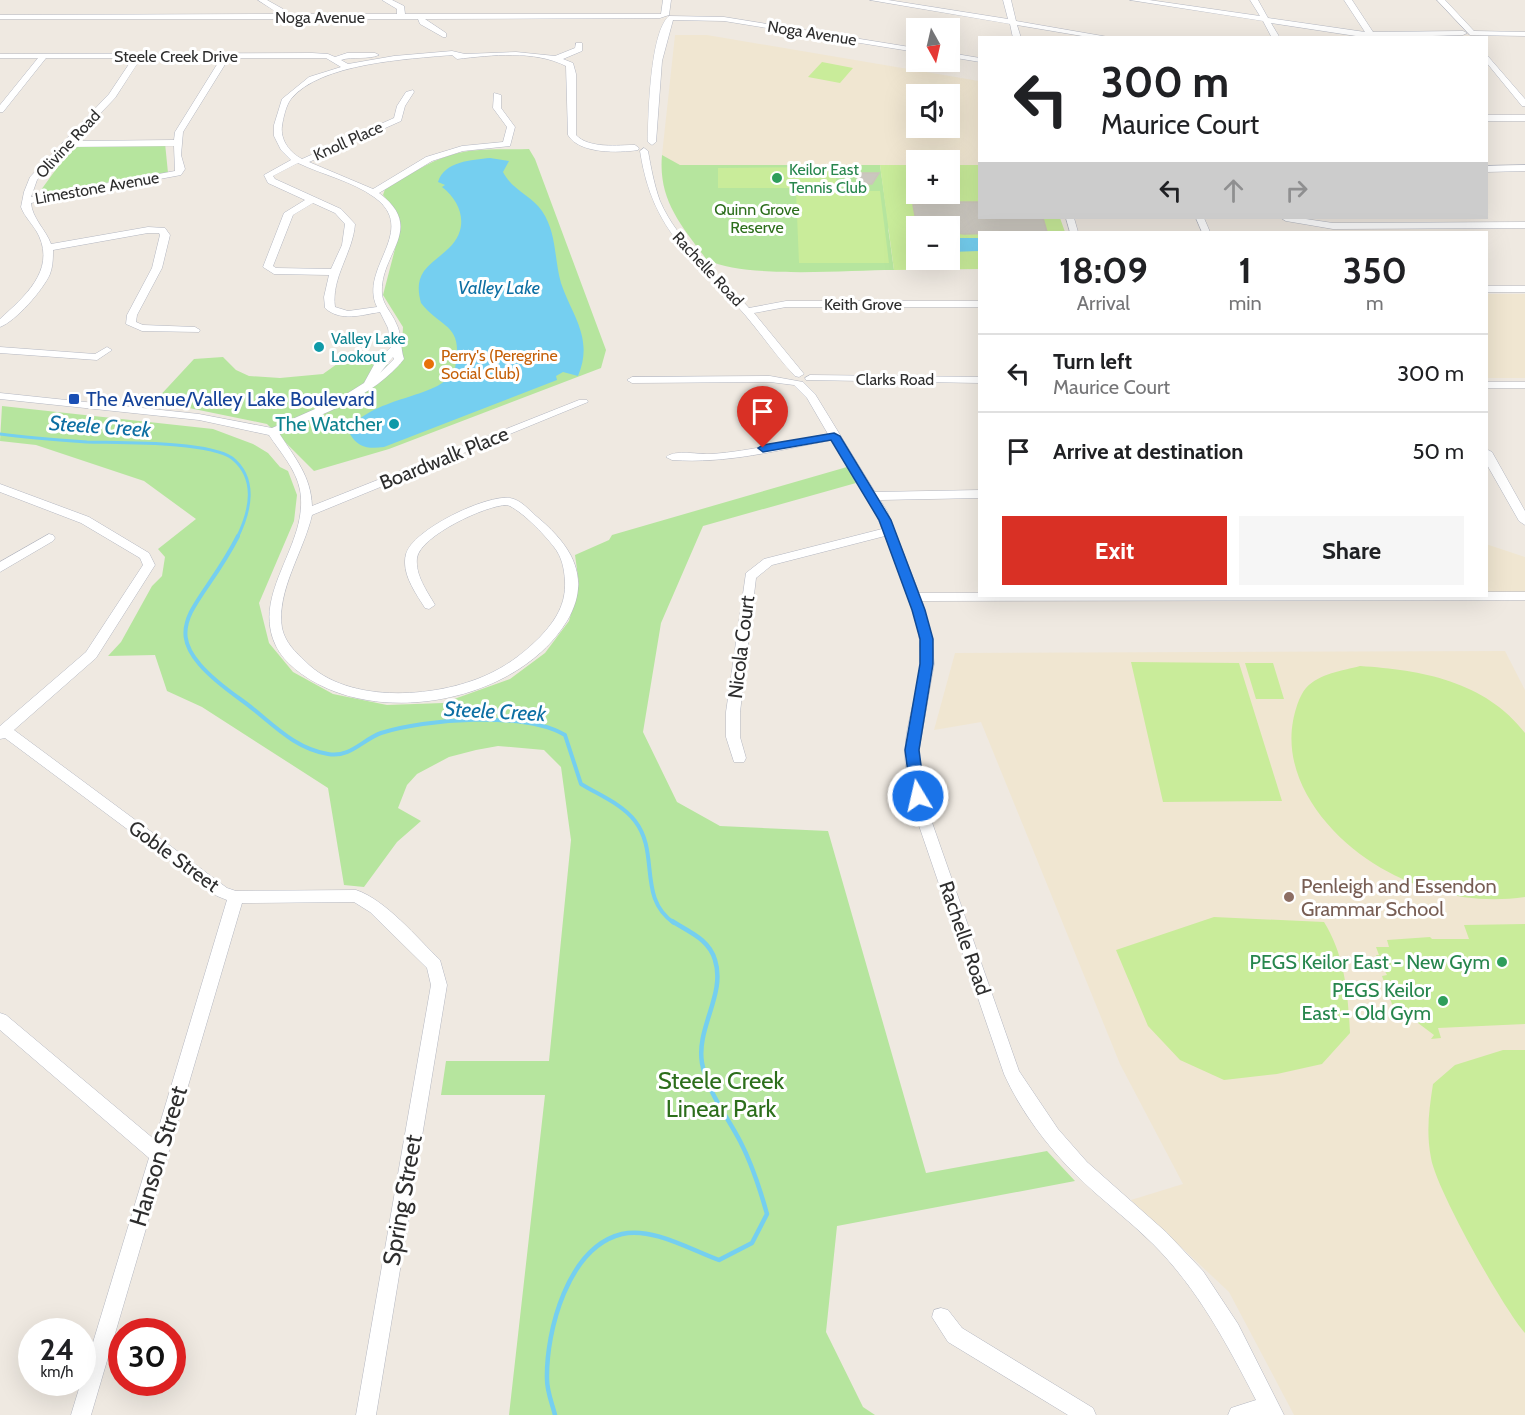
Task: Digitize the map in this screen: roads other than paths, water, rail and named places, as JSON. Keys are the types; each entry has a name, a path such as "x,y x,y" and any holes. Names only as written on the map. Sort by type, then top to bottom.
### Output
{"street":[{"path":"262,0 280,11 280,17"},
{"path":"386,0 396,6 398,17"},
{"path":"558,58 570,65 575,140 594,144 655,147 652,142 652,128 667,0"},
{"path":"874,0 1100,36"},
{"path":"1007,0 1016,36"},
{"path":"1134,0 1372,36 1525,34"},
{"path":"1254,0 1274,36"},
{"path":"1348,0 1372,36"},
{"path":"1441,0 1468,34"},
{"name":"Noga Avenue","path":"0,17 724,19 906,48"},
{"path":"421,17 423,22 443,35"},
{"path":"0,396 199,417 273,432 328,408 394,367 399,359 395,349 396,337 392,323 382,309 377,293 397,230 397,219 390,206 373,193 300,161 284,148 278,136 278,125 284,110 295,102 298,91 312,79 347,67 394,58 432,56 558,58 579,49 579,45"},
{"name":"Steele Creek Drive","path":"0,56 312,55 336,59 347,67"},
{"path":"336,59 347,55 383,55"},
{"path":"0,110 44,56"},
{"name":"Olivine Road","path":"47,248 44,237 26,214 33,179 112,96 138,56"},
{"name":"Limestone Avenue","path":"27,201 174,175 181,169 176,143 181,127 226,56"},
{"path":"960,57 978,60"},
{"path":"1488,58 1525,104"},
{"name":"Knoll Place","path":"313,199 271,181 268,175 398,119 401,106 410,92"},
{"path":"373,193 435,157 462,149 507,144 511,127 497,108 497,95"},
{"path":"1488,118 1525,117"},
{"path":"640,145 652,128"},
{"path":"67,144 176,143"},
{"name":"Rachelle Road","path":"640,145 658,204 677,239 747,311 801,379 871,496 889,531 914,597 926,639 927,664 912,750 914,781 921,811 1012,1074 1026,1098 1062,1147 1081,1168 1160,1238 1211,1297 1271,1410"},
{"path":"1488,169 1525,168"},
{"path":"334,272 274,271 268,267 289,213 313,199 338,211 350,224 347,241 334,272 328,295 332,311 347,313 382,309"},
{"path":"1293,219 1333,225 1525,225"},
{"path":"0,324 24,303 42,280 50,257 47,248 138,231 162,230 165,235 160,260 132,315 131,324 142,328 195,330"},
{"path":"1488,289 1525,289"},
{"name":"Keith Grove","path":"747,311 786,304 978,304"},
{"path":"0,350 97,357 107,350"},
{"name":"Clarks Road","path":"633,380 978,380"},
{"path":"1488,385 1525,385"},
{"name":"Boardwalk Place","path":"306,513 583,402"},
{"path":"273,432 300,472 306,493 306,513 300,541 278,596 274,623 281,646 302,671 328,686 382,698 429,696 463,690 523,662 547,640 565,614 572,591 571,569 563,550 514,503 495,503 422,538 414,548 411,562 413,575 429,605"},
{"path":"672,457 699,458 724,455 834,436"},
{"path":"1488,456 1525,521"},
{"path":"0,488 85,520 128,548 141,561 137,582 91,655 2,732"},
{"path":"871,496 978,494"},
{"name":"Nicola Court","path":"739,758 733,737 733,712 750,576 768,562 889,531"},
{"path":"2,566 49,537"},
{"path":"1488,596 1525,596"},
{"path":"914,597 978,597"},
{"name":"Goble Street","path":"2,732 222,892 236,897 356,896 375,908 434,965 439,985"},
{"name":"Hanson Street","path":"81,1415 236,897"},
{"name":"Spring Street","path":"366,1415 439,985"},
{"path":"0,1020 158,1154"},
{"path":"940,1317 954,1335 1086,1415"},
{"path":"1238,1415 1271,1410"}],"water":[{"name":"Valley Lake","path":"490,158 509,161 503,172 538,206 547,219 553,237 561,283 583,339 584,350 578,376 563,372 556,376 557,380 384,447 373,448 360,445 350,434 358,431 359,427 351,427 362,417 390,403 432,389 449,376 456,377 460,371 455,368 457,353 454,335 421,303 419,283 427,268 455,241 461,225 459,208 442,187 445,185 438,182 441,175 460,163"},
{"path":"960,238 978,238 978,251 960,252"}],"waterway":[{"name":"Steele Creek","path":"0,434 87,442 184,446 220,452 232,458 246,476 248,507 238,536"},
{"name":"Steele Creek","path":"238,536 195,604 187,621 186,638 193,655 210,675 281,732 303,746 328,754 336,755 349,751 381,733 448,721 501,720 547,727 565,735 581,784 610,800 635,821 646,847 656,901 663,913 674,923"},
{"name":"Steele Creek","path":"555,1415 547,1384 551,1338 564,1293 574,1273 587,1255 603,1242 622,1234 634,1233 672,1241 719,1260 752,1243 767,1214 748,1159 708,1083 702,1063 703,1037 717,986 715,960 703,941 672,921"}],"place":[{"name":"Keilor East Tennis Club","path":"777,178"},
{"name":"Valley Lake Lookout","path":"319,347"},
{"name":"Perry's (Peregrine Social Club)","path":"429,364"},
{"name":"The Avenue/Valley Lake Boulevard","path":"74,399"},
{"name":"The Watcher","path":"394,424"},
{"name":"Penleigh and Essendon Grammar School","path":"1289,897"},
{"name":"PEGS Keilor East - New Gym","path":"1502,962"},
{"name":"PEGS Keilor East - Old Gym","path":"1443,1001"}],"park label":[{"name":"Quinn Grove Reserve","path":"757,218"},
{"name":"Steele Creek Linear Park","path":"721,1094"}]}
